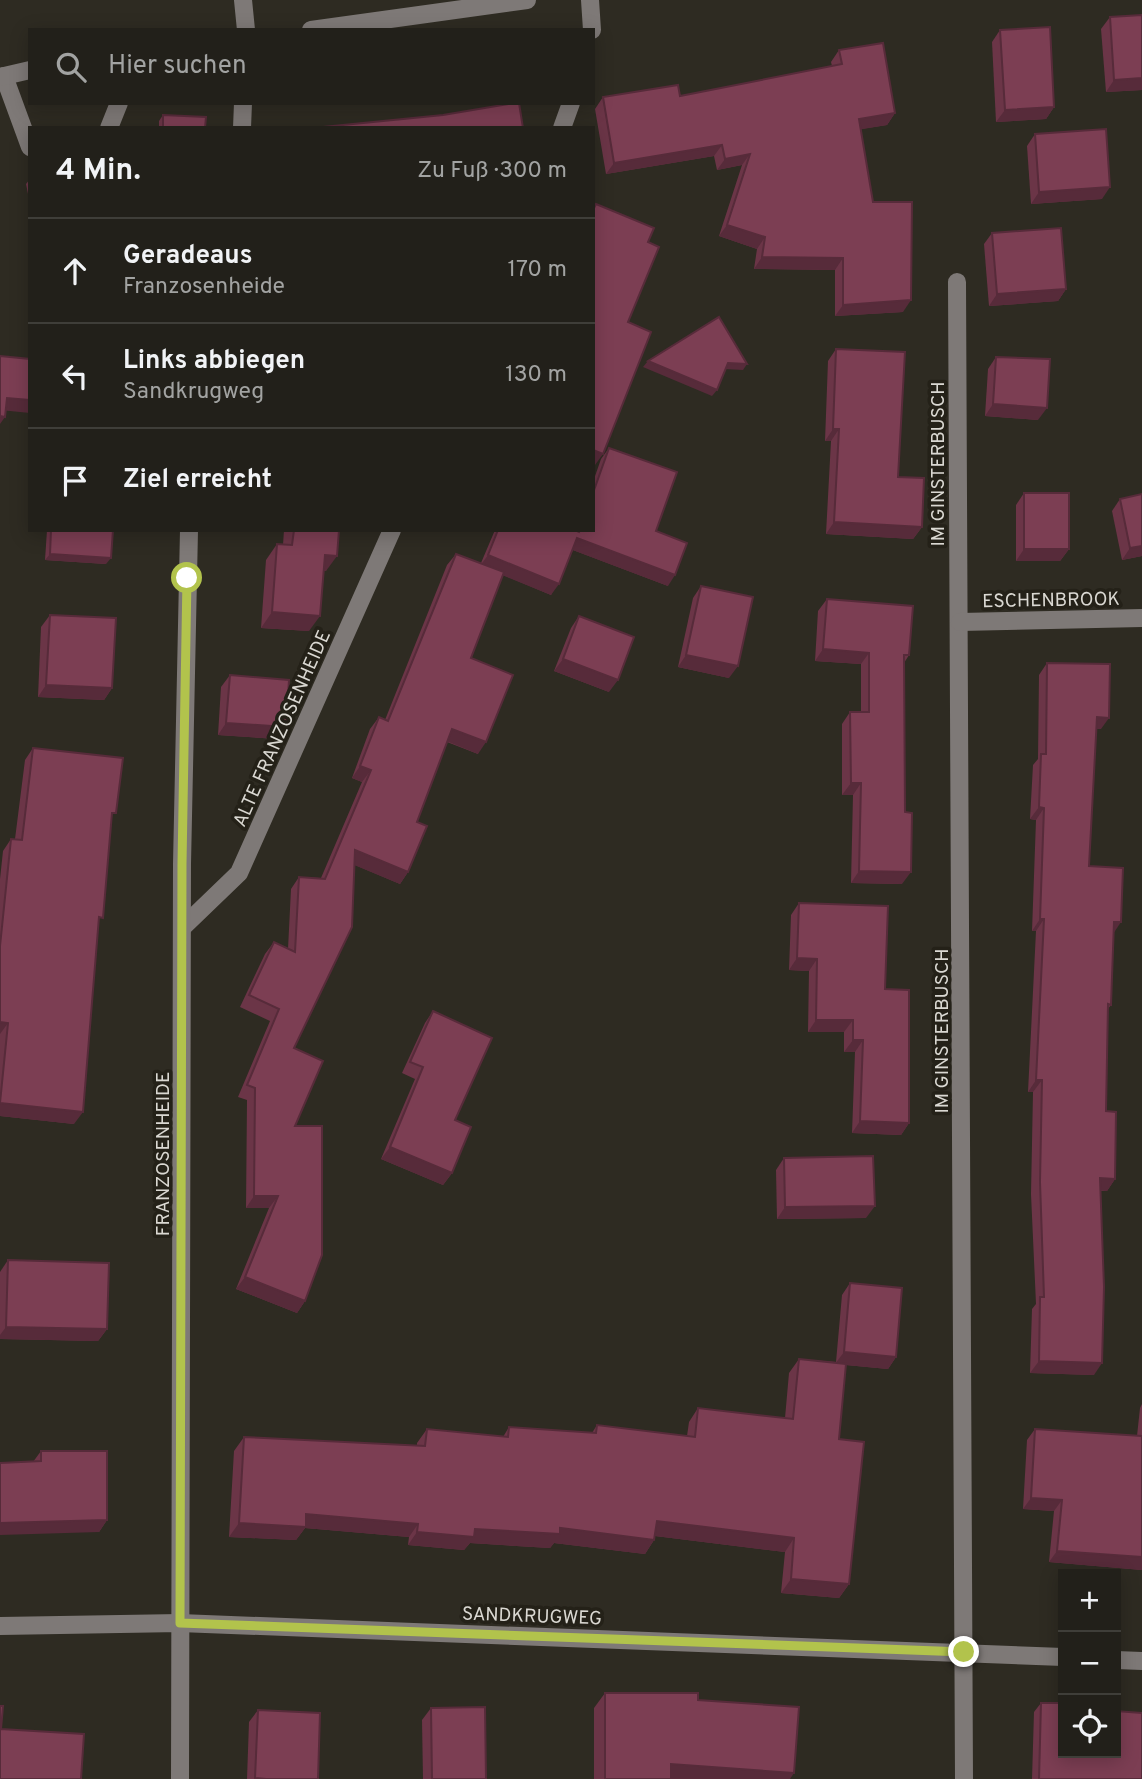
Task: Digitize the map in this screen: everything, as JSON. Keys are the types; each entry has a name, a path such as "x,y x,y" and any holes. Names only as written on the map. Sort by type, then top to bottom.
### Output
{"street":[{"path":"243,0 246,28"},
{"path":"326,28 527,0"},
{"path":"590,0 592,28"},
{"path":"28,70 2,76 28,143"},
{"path":"110,126 118,105"},
{"path":"242,126 243,105"},
{"path":"563,126 570,105"},
{"name":"IM GINSTERBUSCH","path":"957,282 964,1779"},
{"name":"FRANZOSENHEIDE","path":"180,1779 184,926 189,532"},
{"name":"ALTE FRANZOSENHEIDE","path":"184,926 239,873 391,532"},
{"name":"ESCHENBROOK","path":"960,622 1142,618"},
{"name":"SANDKRUGWEG","path":"0,1626 180,1623 1058,1657"},
{"path":"1121,1660 1142,1661"}],"building":[{"path":"1142,15 1142,78 1114,80 1110,17"},
{"path":"1050,27 1054,107 1005,110 1000,30"},
{"path":"883,43 895,113 859,119 873,202 912,202 911,300 843,305 843,258 762,257 765,237 727,225 750,154 725,159 722,145 614,163 603,97 678,85 680,96 842,64 839,50"},
{"path":"502,105 519,105 523,126 333,126 443,115"},
{"path":"163,115 206,117 205,126 163,126"},
{"path":"1106,129 1110,187 1039,192 1035,134"},
{"path":"596,204 654,228 648,242 659,247 628,322 651,332 603,454 595,451"},
{"path":"1061,228 1066,289 997,294 992,233"},
{"path":"719,317 747,364 728,363 717,390 648,361"},
{"path":"836,349 905,352 898,477 924,478 922,527 834,522 839,429 833,429"},
{"path":"0,356 28,359 28,400 7,398 5,417 0,416"},
{"path":"996,357 1050,359 1047,408 993,404"},
{"path":"609,448 677,472 656,531 687,543 675,575 577,538 559,584 488,555 497,532 595,532 595,487"},
{"path":"1024,493 1069,493 1069,549 1024,549"},
{"path":"1142,494 1142,546 1130,548 1120,499"},
{"path":"51,532 113,532 111,558 50,554"},
{"path":"294,532 339,532 337,556 325,555 320,616 272,612 277,544 292,545"},
{"path":"456,554 504,572 471,658 513,675 486,742 452,729 417,822 427,826 408,872 355,850 352,927 294,1048 323,1061 295,1126 322,1126 322,1255 305,1301 245,1277 278,1196 254,1196 255,1088 247,1085 279,1009 249,995 274,942 295,952 299,877 325,879 371,770 360,766 379,717 388,721"},
{"path":"701,586 753,597 738,666 686,655"},
{"path":"827,599 913,606 909,655 904,655 905,812 912,813 911,872 859,871 861,783 851,783 850,712 869,712 869,653 823,649"},
{"path":"50,615 116,618 112,688 46,685"},
{"path":"579,616 634,637 618,680 563,659"},
{"path":"1047,663 1110,664 1109,718 1097,717 1089,866 1123,868 1121,922 1114,922 1111,1005 1108,1004 1106,1111 1116,1112 1115,1179 1100,1178 1104,1287 1102,1363 1039,1361 1040,1297 1044,1297 1040,1182 1042,1080 1036,1080 1044,919 1040,919 1044,808 1039,807 1041,754 1046,754"},
{"path":"230,675 289,680 286,727 226,723"},
{"path":"33,748 123,758 116,813 112,813 103,918 99,917 83,1112 0,1103 8,1023 0,1022 0,946 11,839 22,840"},
{"path":"799,903 888,906 885,989 909,990 909,1123 860,1121 863,1040 853,1040 853,1020 816,1020 817,959 797,958"},
{"path":"433,1011 492,1038 455,1120 471,1127 452,1173 390,1147 423,1067 410,1062"},
{"path":"873,1156 875,1206 785,1207 784,1158"},
{"path":"8,1260 109,1263 107,1329 6,1327"},
{"path":"850,1283 902,1288 896,1357 844,1352"},
{"path":"799,1359 846,1364 839,1439 864,1442 849,1584 791,1579 794,1538 657,1521 654,1540 560,1528 560,1534 475,1529 474,1537 417,1532 418,1524 306,1514 306,1527 239,1523 244,1437 425,1446 427,1429 508,1437 509,1427 596,1433 597,1425 695,1437 698,1408 793,1419"},
{"path":"1035,1429 1142,1436 1142,1557 1057,1551 1062,1500 1031,1498"},
{"path":"41,1451 107,1451 107,1520 0,1523 0,1463 41,1461"},
{"path":"605,1693 698,1693 698,1700 799,1707 794,1773 671,1764 671,1779 605,1779"},
{"path":"1041,1703 1058,1703 1058,1758 1121,1758 1121,1711 1142,1713 1142,1779 1039,1779"},
{"path":"0,1706 3,1706 1,1729 84,1734 81,1779 0,1779"},
{"path":"485,1707 486,1779 432,1779 431,1708"},
{"path":"258,1710 320,1713 318,1779 255,1778"}],"route":[{"path":"187,578 182,864 184,995 180,1623 964,1652"}]}
